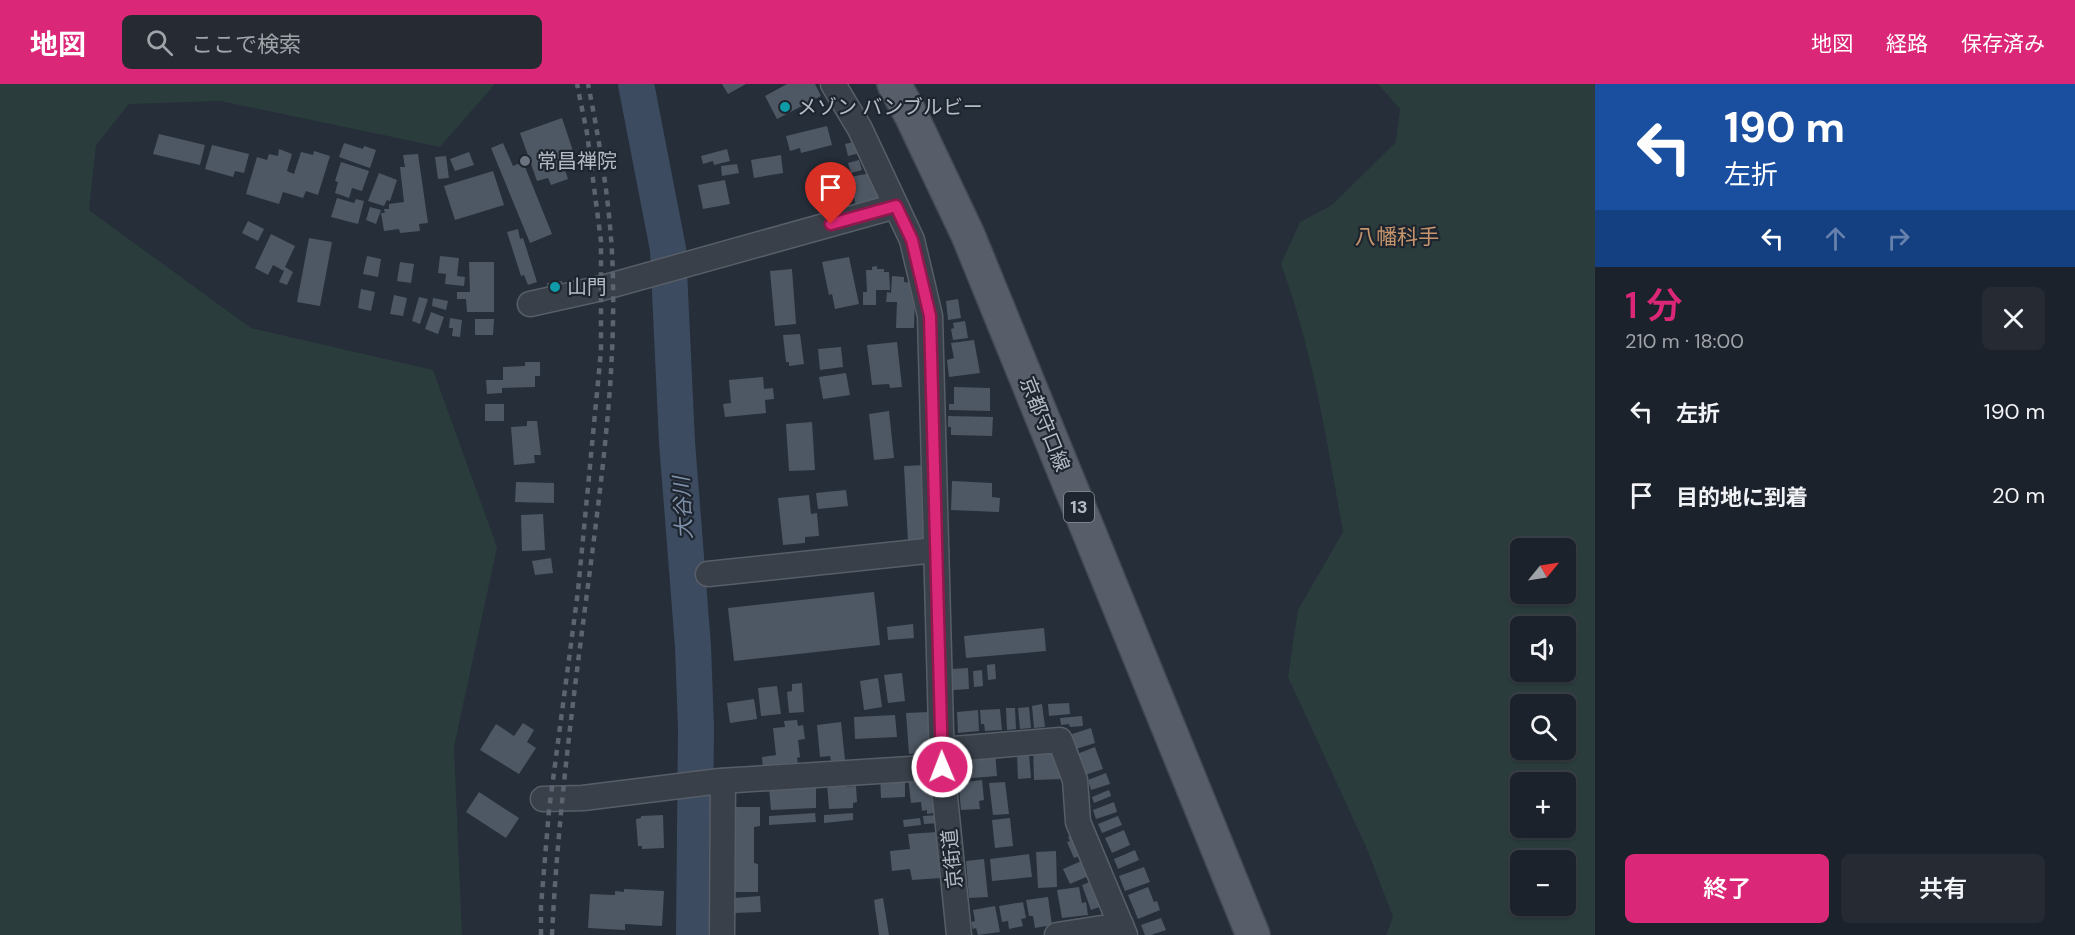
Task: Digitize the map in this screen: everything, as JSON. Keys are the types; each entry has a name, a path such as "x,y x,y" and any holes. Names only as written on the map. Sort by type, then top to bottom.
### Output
{"main road":[{"name":"京都守口線","path":"894,84 968,235 1253,935"}],"street":[{"name":"京街道","path":"833,84 860,129 912,240 930,316 942,759 959,935"},
{"path":"842,84 860,129"},
{"path":"530,304 602,288 896,206"},
{"path":"708,574 936,550"},
{"path":"543,799 583,798 722,781 942,759 1060,740 1076,780 1078,822 1123,930 1058,935"},
{"path":"722,781 722,935"}],"shaded area":[{"path":"0,84 495,84 440,147 220,101 129,104 96,145 89,210 251,328 433,370 497,547 454,747 462,935 0,935"},
{"path":"1378,84 1595,84 1595,935 1386,935 1393,917 1367,849 1288,677 1298,610 1343,532 1325,430 1310,363 1281,264 1300,222 1332,205 1396,142 1400,109"}],"building":[{"path":"722,84 746,84 728,94"},
{"name":"メゾン バンブルビー","path":"787,84 815,84 821,96 777,119 765,96"},
{"path":"562,118 578,166 565,170 568,179 551,185 548,178 537,181 520,133"},
{"path":"827,126 832,145 801,153 800,148 790,151 786,136"},
{"path":"159,134 205,145 200,165 153,154"},
{"path":"857,141 860,153 848,156 845,144"},
{"path":"344,143 363,149 364,146 376,150 370,168 339,157"},
{"path":"503,143 513,166 523,162 552,234 530,243 491,148"},
{"path":"212,145 249,154 244,173 235,171 233,177 205,169"},
{"path":"279,149 292,154 287,171 294,174 301,152 313,155 314,151 330,156 318,195 306,191 303,198 283,192 279,204 246,194 257,157 267,160 269,154 278,156"},
{"path":"727,149 730,161 714,165 713,161 703,164 701,156"},
{"path":"469,152 474,165 455,171 450,159"},
{"path":"418,154 428,223 419,224 420,231 400,233 399,229 384,231 381,213 385,213 384,209 389,209 389,204 404,202 400,167 405,167 403,155"},
{"path":"781,155 783,173 754,178 751,160"},
{"path":"446,156 449,178 438,179 435,157"},
{"path":"859,160 862,170 851,173 848,163"},
{"path":"341,162 369,171 362,191 352,188 349,198 335,193 338,182 335,181"},
{"path":"737,164 739,173 722,176 721,166"},
{"path":"493,171 504,205 455,220 444,186"},
{"path":"379,173 397,180 390,201 387,200 384,206 368,201"},
{"path":"871,173 883,205 857,211 850,177"},
{"path":"725,180 730,204 703,209 698,185"},
{"path":"337,198 354,203 356,199 364,201 358,224 331,217"},
{"path":"370,207 381,210 376,224 366,220"},
{"path":"248,221 264,229 258,241 242,233"},
{"path":"518,229 537,282 528,285 524,275 521,276 507,232"},
{"path":"271,234 295,246 285,267 293,272 287,285 279,282 284,271 273,265 268,275 255,268"},
{"path":"309,238 332,242 320,306 297,302"},
{"path":"367,256 381,259 378,277 363,274"},
{"path":"440,256 459,258 457,276 465,277 464,286 445,284 446,274 438,273"},
{"path":"849,257 859,304 835,309 832,294 829,295 822,262"},
{"path":"400,262 414,264 411,283 397,281"},
{"path":"469,262 494,262 494,312 467,312 466,299 457,299 457,292 470,292"},
{"path":"877,266 877,269 889,272 890,290 876,290 876,305 863,305 863,292 867,292 866,270 872,270 872,267"},
{"path":"792,269 796,324 775,326 770,271"},
{"path":"892,276 904,277 904,282 912,283 915,291 914,328 896,328 897,302 886,302 887,292 891,293"},
{"name":"山門","path":"562,281 563,291 549,293 547,283"},
{"path":"361,289 375,292 371,311 358,308"},
{"path":"394,295 407,298 403,316 390,314"},
{"path":"419,297 428,299 420,324 412,321"},
{"path":"433,298 448,301 446,310 432,306"},
{"path":"958,299 961,318 948,320 946,301"},
{"path":"431,312 444,317 438,334 425,329"},
{"path":"450,318 462,320 460,337 452,336 453,328 449,328"},
{"path":"475,319 494,319 493,335 475,335"},
{"path":"965,321 968,338 953,340 951,329 954,328 953,323"},
{"path":"800,334 804,364 789,366 789,362 786,362 783,335"},
{"path":"974,340 980,373 949,377 947,360 954,358 951,343"},
{"path":"897,342 902,387 890,388 889,384 872,385 867,345"},
{"path":"841,347 843,367 820,370 818,349"},
{"path":"525,362 540,362 540,376 535,376 535,387 502,388 502,393 487,394 486,380 503,380 503,367 525,366"},
{"path":"846,373 850,395 823,399 819,377"},
{"path":"763,377 764,389 773,388 774,399 765,400 766,413 725,417 723,404 731,403 729,380"},
{"path":"954,387 990,388 990,411 949,410 949,404 954,404"},
{"path":"485,404 504,404 504,421 485,421"},
{"path":"889,411 894,458 874,460 869,414"},
{"path":"948,416 993,417 992,436 951,435"},
{"path":"527,421 537,421 541,455 534,455 535,463 514,465 511,427 527,426"},
{"path":"812,422 815,470 789,471 786,424"},
{"path":"926,465 926,540 908,541 904,466"},
{"path":"952,481 992,483 992,497 1000,498 999,512 951,510"},
{"path":"516,482 554,483 554,503 515,502"},
{"path":"846,490 848,506 818,509 816,493"},
{"path":"809,495 811,514 817,513 819,536 805,537 805,543 783,545 778,498"},
{"path":"543,514 545,550 522,551 521,515"},
{"path":"551,558 553,573 535,575 532,561"},
{"path":"874,592 880,645 734,661 728,608"},
{"path":"913,624 914,638 888,640 887,627"},
{"path":"1044,628 1046,651 966,658 964,636"},
{"path":"995,664 996,679 988,680 987,665"},
{"path":"968,668 969,689 953,690 951,669"},
{"path":"982,670 983,686 974,687 973,671"},
{"path":"902,673 905,701 888,703 884,675"},
{"path":"878,678 882,707 864,710 860,681"},
{"path":"802,683 804,712 789,713 787,692 792,691 792,684"},
{"path":"777,686 781,714 761,716 758,688"},
{"path":"754,699 757,719 730,723 727,703"},
{"path":"1069,703 1070,714 1049,716 1048,704"},
{"path":"1042,704 1045,727 1034,728 1032,706"},
{"path":"1029,707 1031,728 1020,729 1018,708"},
{"path":"1006,708 1015,708 1016,729 1007,730"},
{"path":"1000,709 1002,730 985,731 984,724 981,724 980,710"},
{"path":"978,710 979,731 958,733 957,712"},
{"path":"929,712 932,753 909,754 906,713"},
{"path":"895,715 897,737 855,739 854,717"},
{"path":"1082,716 1083,726 1061,725 1060,718"},
{"path":"797,720 798,726 803,725 805,739 798,740 800,757 797,758 798,764 763,768 762,757 776,755 773,728 785,727 784,721"},
{"path":"841,722 845,760 831,761 830,756 820,757 817,725"},
{"path":"523,723 534,730 527,742 536,748 519,774 480,750 496,724 514,736"},
{"path":"1091,728 1095,743 1076,749 1072,734"},
{"path":"1059,747 1063,779 1034,780 1033,748"},
{"path":"1095,747 1103,769 1085,775 1077,754"},
{"path":"995,751 997,776 959,779 958,772 965,771 963,758"},
{"path":"1017,754 1029,754 1031,778 1018,779"},
{"path":"933,773 940,812 927,814 927,810 922,811 921,802 911,803 908,776"},
{"path":"1106,773 1110,784 1091,790 1088,780"},
{"path":"905,774 905,797 881,798 880,775"},
{"path":"982,780 984,800 979,801 980,809 961,810 959,787 966,786 966,782"},
{"path":"846,782 846,787 856,786 857,802 853,803 853,808 829,809 827,783"},
{"path":"1005,782 1009,814 993,815 989,783"},
{"path":"816,785 816,808 771,810 769,788"},
{"path":"1109,790 1111,796 1094,803 1092,797"},
{"path":"479,792 519,818 506,838 466,812"},
{"path":"1114,802 1117,812 1096,819 1093,810"},
{"path":"730,807 760,807 760,826 754,827 754,863 758,864 758,892 731,892"},
{"path":"815,813 816,822 769,825 769,816"},
{"path":"853,813 853,820 824,823 824,815"},
{"path":"663,815 664,848 642,849 642,846 638,846 636,819 641,816"},
{"path":"939,815 940,823 924,824 923,816"},
{"path":"1118,816 1122,825 1102,833 1098,824"},
{"path":"920,818 921,825 904,827 903,820"},
{"path":"1010,818 1013,846 995,848 992,820"},
{"path":"1124,830 1130,845 1112,853 1105,838"},
{"path":"937,832 941,878 912,880 910,869 892,871 890,851 910,849 908,834"},
{"path":"1075,833 1085,854 1074,858 1067,842 1070,841 1068,837"},
{"path":"1135,850 1139,860 1118,869 1114,859"},
{"path":"1056,851 1057,887 1038,888 1036,852"},
{"path":"1029,854 1032,877 992,881 990,859"},
{"path":"984,859 988,897 969,898 966,861"},
{"path":"1086,859 1093,874 1070,884 1063,869"},
{"path":"1144,867 1150,882 1125,891 1119,876"},
{"path":"1095,880 1105,905 1091,910 1082,885"},
{"path":"1079,887 1082,903 1086,902 1088,915 1062,918 1057,890"},
{"path":"1148,887 1160,910 1138,919 1128,895"},
{"path":"624,889 664,891 662,926 625,924 625,930 588,928 590,894 615,895 615,891 624,892"},
{"path":"760,896 761,912 735,913 734,898"},
{"path":"1048,897 1052,925 1035,928 1033,916 1029,916 1026,900"},
{"path":"883,898 889,935 879,935 874,900"},
{"path":"1023,902 1026,918 1021,919 1023,926 1009,929 1008,921 1002,922 999,906"},
{"path":"995,906 1000,932 978,935 971,922 975,921 973,910"},
{"path":"1161,918 1166,930 1145,935 1141,925"}],"waterway":[{"name":"大谷川","path":"636,84 668,249 677,442 693,646 696,728 694,935"}],"railway":[{"path":"541,935 541,906 549,810 578,591 601,351 601,241 587,133 577,84"},
{"path":"552,935 562,798 603,463 612,353 613,281 608,207 588,84"}],"place":[{"name":"メゾン バンブルビー","path":"785,107"},
{"name":"常昌禅院","path":"525,161"},
{"name":"山門","path":"555,287"}],"district":[{"name":"八幡科手","path":"1397,237"}],"route":[{"path":"831,224 896,206 912,240 930,316 942,767"}]}
